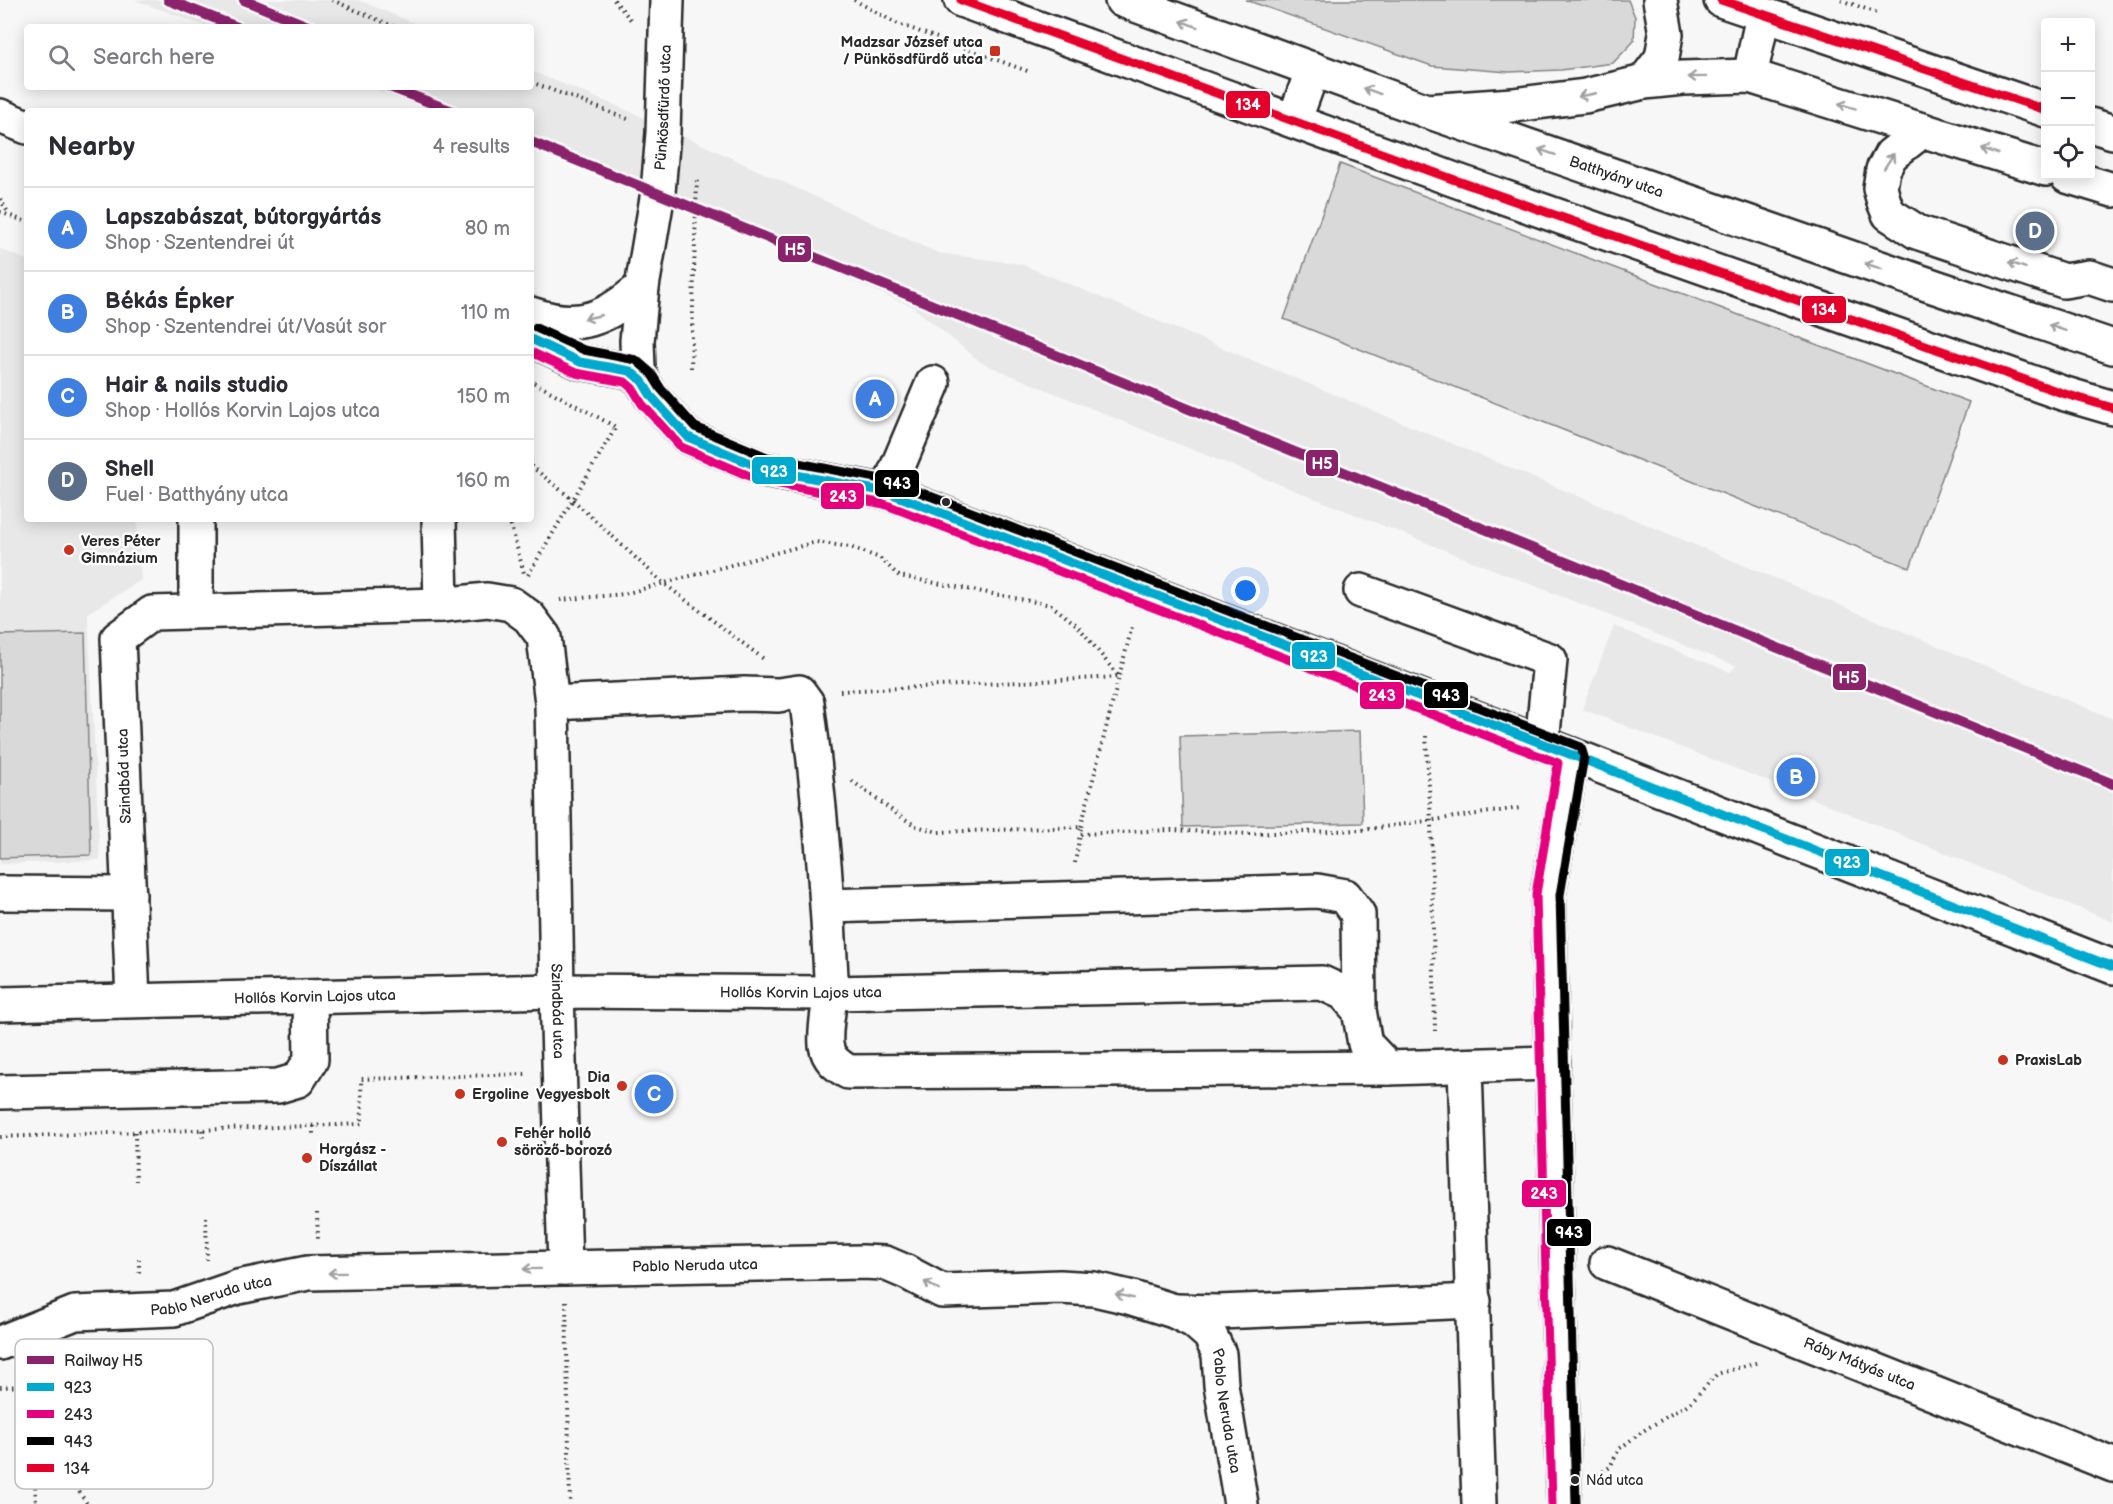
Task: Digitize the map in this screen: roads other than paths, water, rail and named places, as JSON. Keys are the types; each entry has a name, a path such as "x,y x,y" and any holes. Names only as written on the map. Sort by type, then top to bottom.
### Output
{"street":[{"name":"Pünkösdfürdő utca","path":"642,381 637,357 642,286 658,192 663,133 666,0"},
{"path":"962,0 1567,219 2062,393 2113,408"},
{"name":"Batthyány utca","path":"1122,0 1427,111 2113,346"},
{"path":"1644,82 1662,58 1666,34 1660,0"},
{"path":"1721,0 2041,108"},
{"path":"1750,76 1763,15"},
{"path":"1294,121 1313,69"},
{"path":"1427,111 1513,105 1585,96 1644,82 1750,76 2041,167"},
{"path":"0,116 24,126"},
{"path":"2094,126 2113,132"},
{"path":"1923,130 1891,155 1883,170 1880,188 1889,214 1917,232 2064,281 2089,277 2113,285"},
{"path":"2080,180 2113,190"},
{"path":"534,315 548,320 596,319 612,311 642,286"},
{"path":"534,340 580,362 624,369 642,381 651,396 688,437 764,469 887,492 1572,755 2113,967"},
{"path":"887,492 933,383"},
{"path":"196,522 196,611"},
{"path":"439,522 441,605"},
{"path":"1361,591 1550,660 1542,744"},
{"name":"Szindbád utca","path":"133,1000 118,638 152,613 441,605 487,600 511,604 529,617 544,636 552,703 565,1268"},
{"path":"552,703 744,694 778,695 799,692 807,703 828,906 832,993 826,1022 826,1047 833,1062 848,1072 1388,1068 1553,1063"},
{"path":"1564,1504 1548,894 1572,755"},
{"path":"828,906 1317,891 1345,896 1358,915 1359,1010 1365,1044 1388,1068"},
{"path":"0,893 129,894"},
{"name":"Hollós Korvin Lajos utca","path":"0,1004 557,991 832,993 1322,983 1344,993 1359,1010"},
{"path":"0,1092 278,1086 297,1080 311,1060 310,997"},
{"path":"1450,1067 1474,1301 1479,1504"},
{"name":"Pablo Neruda utca","path":"14,1338 75,1313 174,1309 238,1287 308,1273 885,1263 942,1291 1060,1287 1094,1290 1130,1297 1174,1311 1194,1321 1210,1335 1219,1354 1221,1385 1241,1504"},
{"name":"Ráby Mátyás utca","path":"1607,1263 2113,1465"},
{"path":"1174,1311 1220,1312 1474,1301"}],"rail line":[{"name":"H5","path":"168,0 229,24"},
{"name":"H5","path":"244,0 303,24"},
{"name":"H5","path":"398,90 444,108"},
{"name":"H5","path":"534,143 2113,784"}],"place":[{"name":"Madzsar József utca / Pünkösdfürdő utca","path":"995,51"},
{"name":"Shell","path":"2035,231"},
{"name":"Lapszabászat, bútorgyártás","path":"875,399"},
{"name":"Veres Péter Gimnázium","path":"69,550"},
{"name":"Békás Épker","path":"1796,777"},
{"name":"PraxisLab","path":"2003,1060"},
{"name":"Dia Vegyesbolt","path":"622,1086"},
{"name":"Ergoline","path":"460,1094"},
{"name":"Hair & nails studio","path":"654,1094"},
{"name":"Fehér holló söröző-borozó","path":"502,1142"},
{"name":"Horgász - Díszállat","path":"307,1158"},
{"name":"Nád utca","path":"1575,1480"}]}
